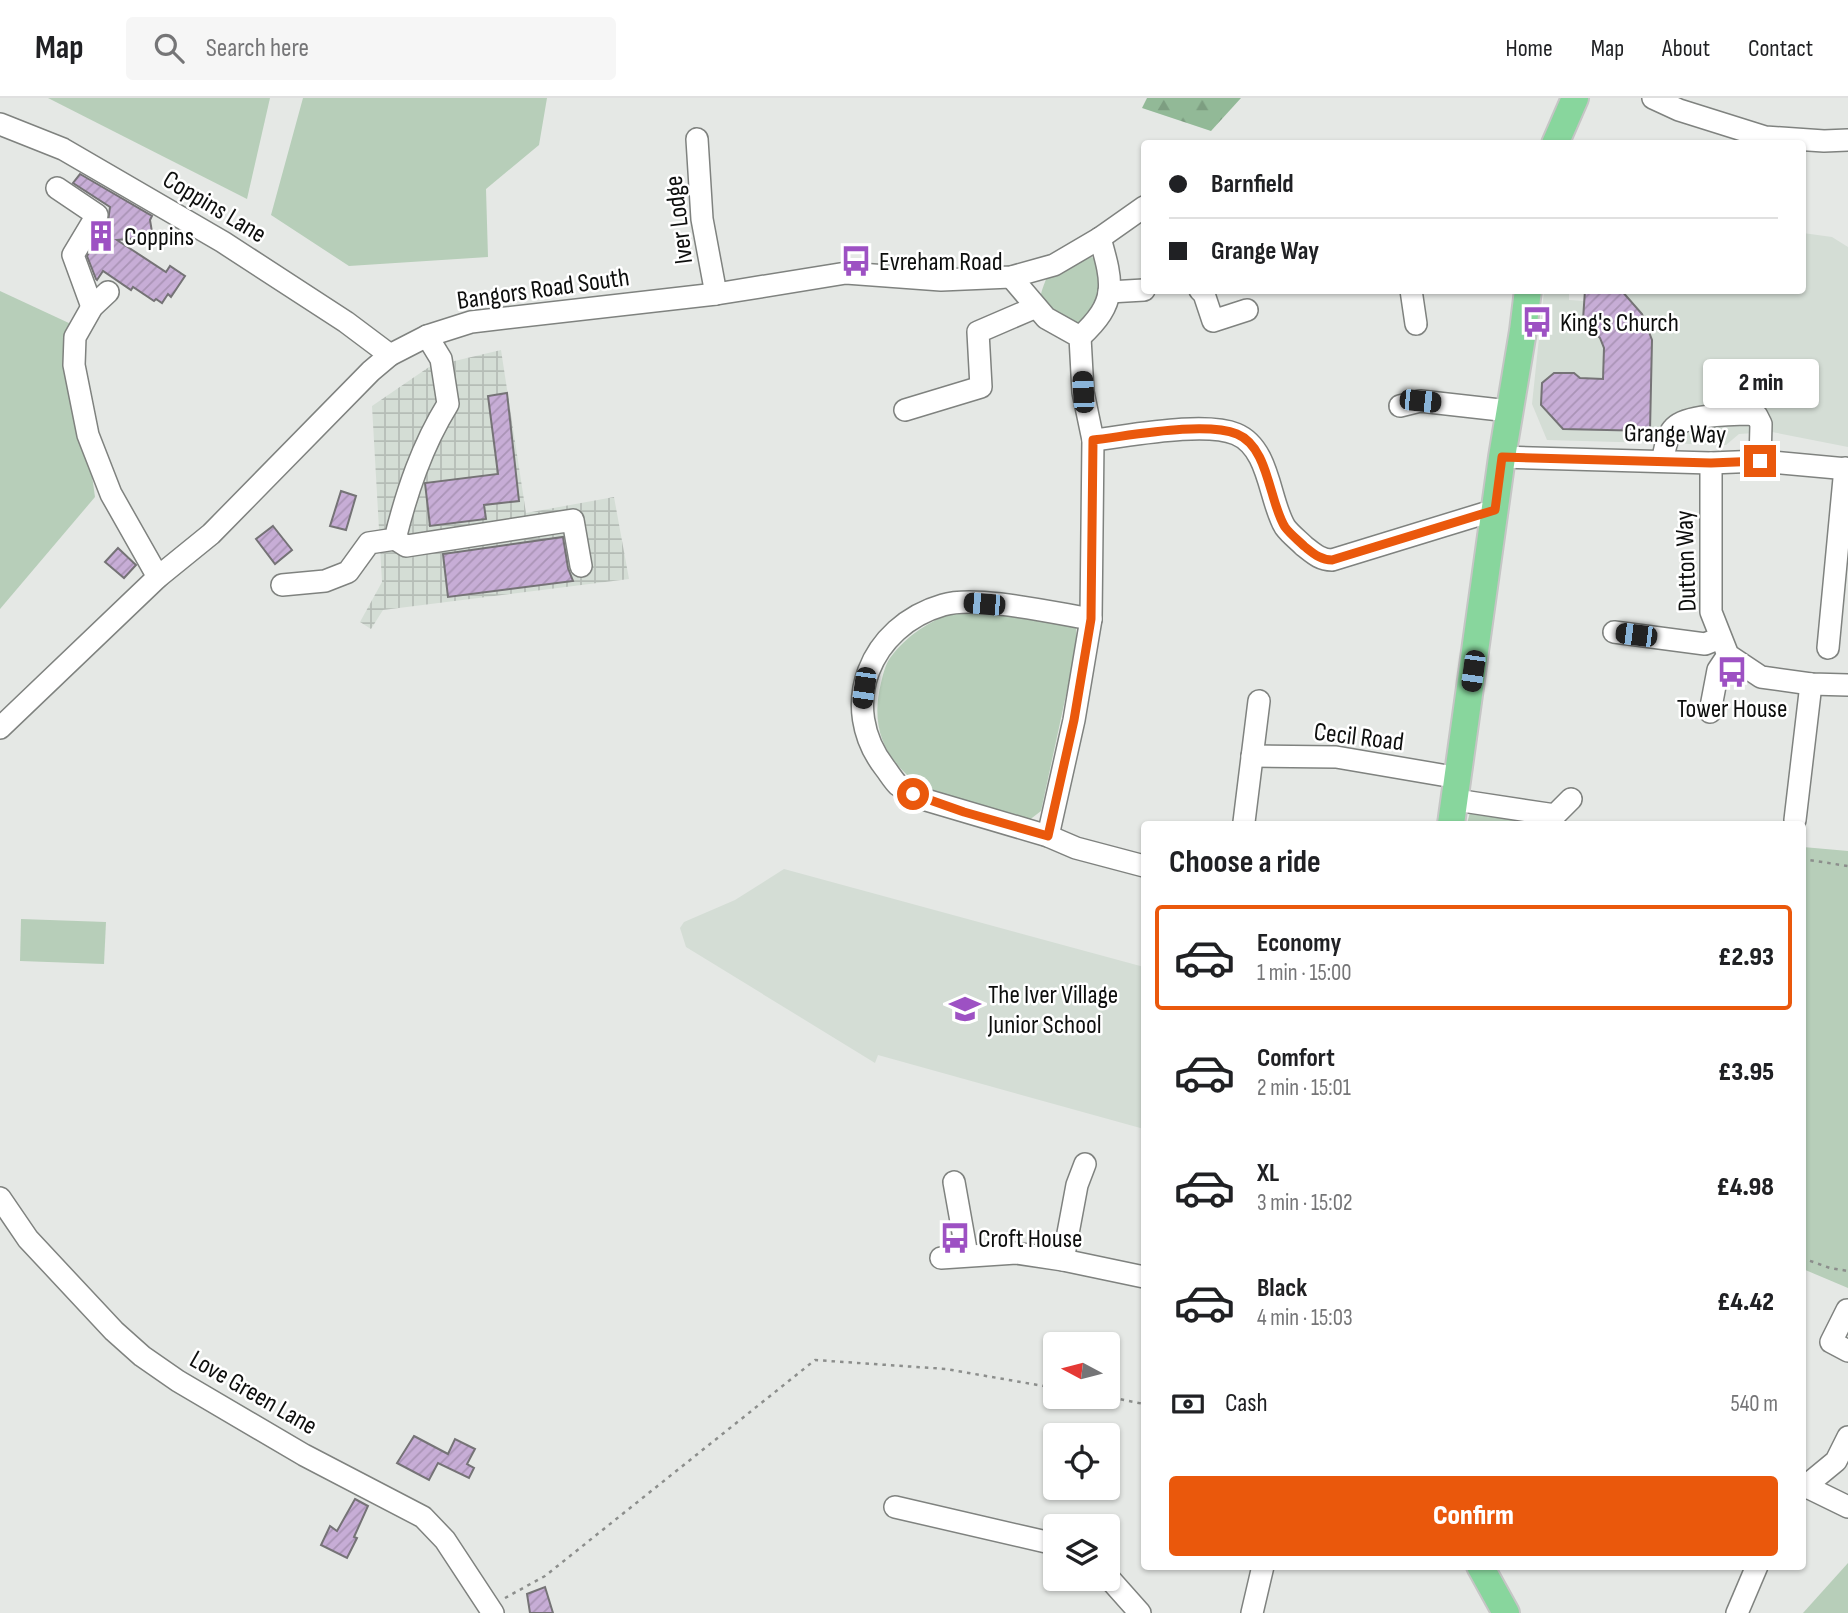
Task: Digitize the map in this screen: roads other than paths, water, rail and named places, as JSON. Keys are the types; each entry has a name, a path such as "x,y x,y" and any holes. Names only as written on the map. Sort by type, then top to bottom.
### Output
{"main road":[{"path":"1557,140 1575,98"},
{"path":"1455,801 1527,294"},
{"path":"1482,1570 1506,1613"}],"street":[{"path":"1653,98 1678,110 1765,137 1848,140"},
{"name":"Coppins Lane","path":"0,124 64,149 223,242 346,322 390,355"},
{"name":"Iver Lodge","path":"697,139 702,219 716,294"},
{"path":"57,188 97,215 73,255 92,307"},
{"name":"Bangors Road South","path":"0,728 158,577 211,534 371,371 390,355 426,336 471,322 716,294 846,273 941,280 1011,277 1054,265 1100,239 1141,208"},
{"path":"1080,337 1095,324 1108,302 1111,277 1100,239"},
{"path":"1011,277 1046,318 1080,337"},
{"path":"1109,292 1141,290"},
{"path":"108,292 92,307 75,337 74,365 88,435 111,494 158,577"},
{"path":"1204,294 1213,321 1247,310"},
{"path":"1412,294 1416,324"},
{"path":"905,410 981,387 978,331 1036,307"},
{"path":"395,539 412,479 431,431 449,404 441,359 426,336"},
{"path":"1048,836 1074,720 1091,619 1093,440 1083,392 1080,337"},
{"path":"1400,406 1420,401 1509,411"},
{"path":"1662,461 1672,429 1680,422 1749,414 1757,416 1761,424 1760,461"},
{"path":"1093,440 1183,431 1227,431 1240,435 1251,445 1260,460 1284,525 1312,553 1323,560 1332,560 1495,510"},
{"name":"Grange Way","path":"1502,457 1711,463 1760,461 1846,468"},
{"name":"Dutton Way","path":"1711,463 1711,612 1724,646"},
{"path":"1828,648 1846,468"},
{"path":"282,585 325,581 348,572 369,543 395,539 406,545 573,520 581,566"},
{"path":"1091,619 967,602 944,604 902,625 875,655 866,674 862,703 869,745 898,784 926,800 1048,836 1076,848 1141,865"},
{"path":"1614,632 1724,646 1761,677 1811,684 1848,685"},
{"path":"1710,712 1724,646"},
{"path":"1795,820 1811,684"},
{"path":"1244,821 1259,701"},
{"name":"Cecil Road","path":"1252,756 1336,757 1455,801 1555,815 1571,799"},
{"path":"1063,1259 1077,1185 1085,1164"},
{"path":"954,1182 967,1255"},
{"name":"Love Green Lane","path":"0,1198 28,1239 114,1331 142,1356 178,1381 304,1455 423,1517 445,1540 491,1610"},
{"path":"941,1258 1016,1253 1063,1259 1141,1276"},
{"path":"1847,1310 1831,1342 1848,1351"},
{"path":"1806,1487 1836,1461 1848,1437"},
{"path":"1806,1488 1848,1507"},
{"path":"895,1507 1043,1541"},
{"path":"1252,1613 1262,1570"},
{"path":"1737,1613 1755,1570"},
{"path":"1120,1590 1140,1613"}],"place":[{"name":"Coppins","path":"101,236"},
{"name":"Evreham Road","path":"856,261"},
{"name":"King's Church","path":"1537,322"},
{"name":"Tower House","path":"1732,672"},
{"name":"The Iver Village Junior School","path":"965,1009"},
{"name":"Croft House","path":"955,1238"}]}
